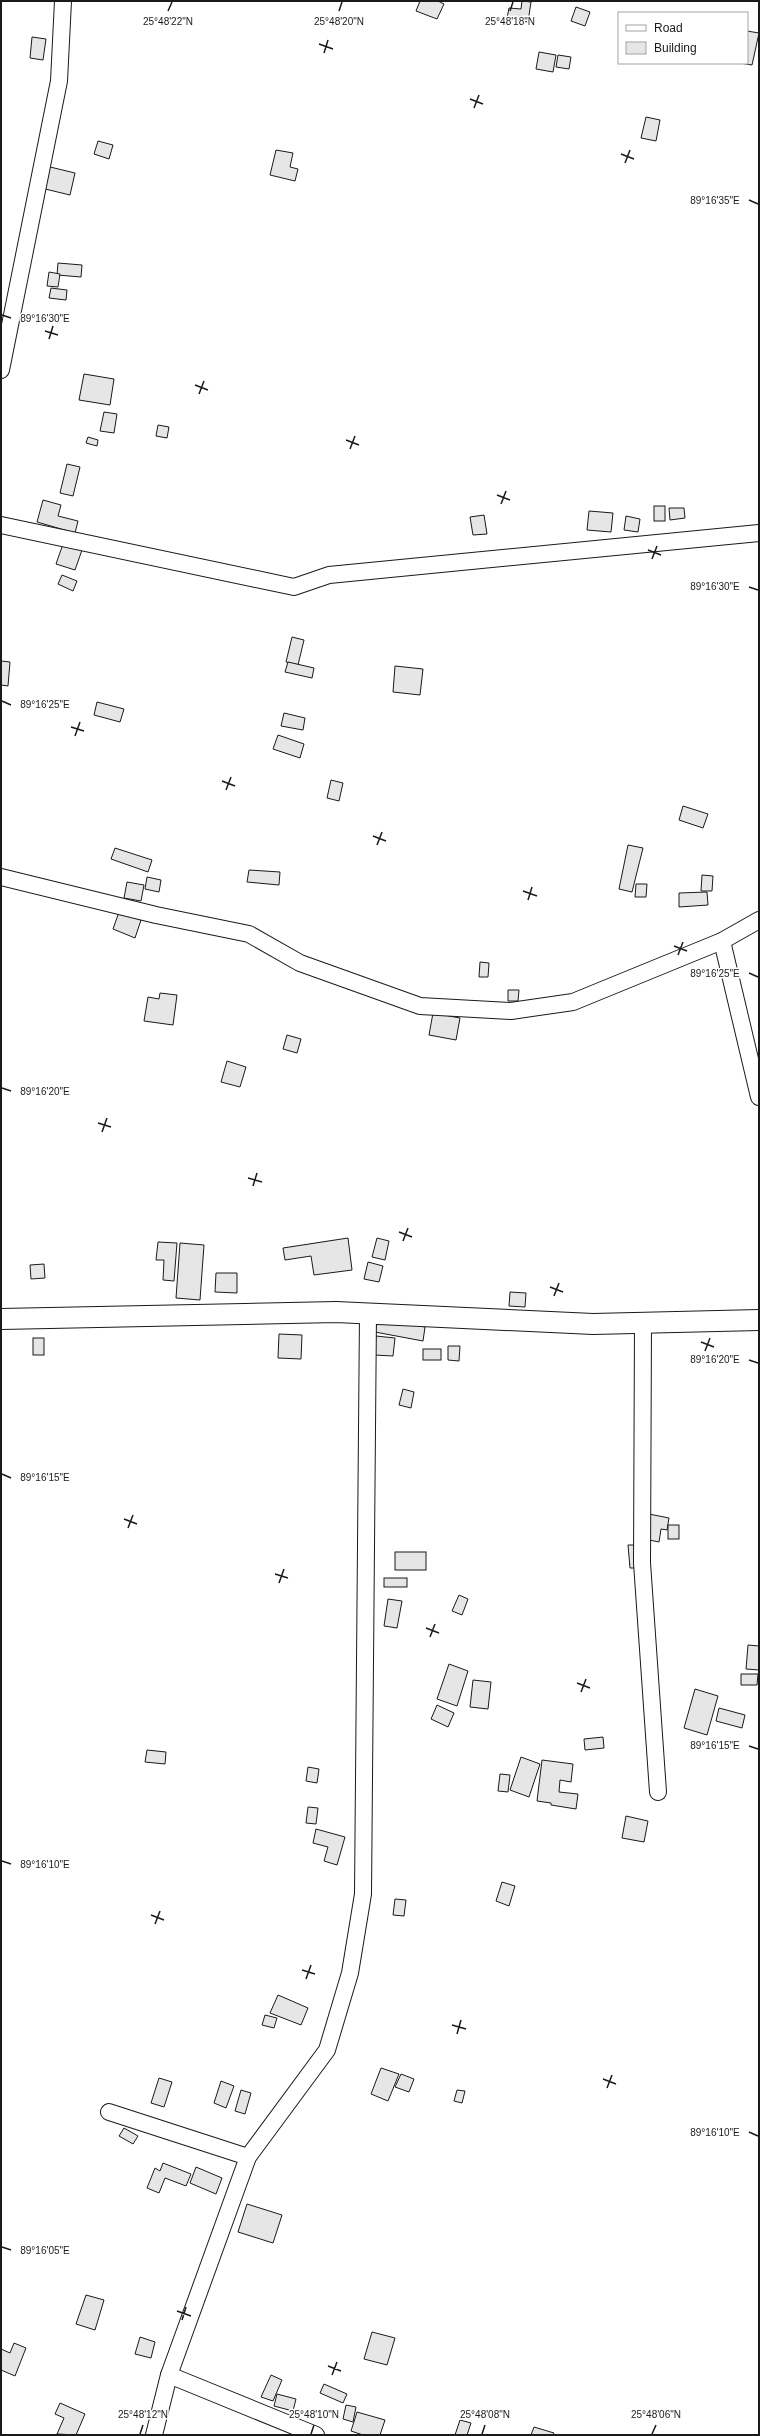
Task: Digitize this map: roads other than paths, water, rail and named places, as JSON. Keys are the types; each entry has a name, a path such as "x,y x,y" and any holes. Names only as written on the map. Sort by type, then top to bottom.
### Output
{"street":[{"path":"1,370 60,81 63,1"},
{"path":"1,525 294,587 329,575 759,533"},
{"path":"1,877 156,915 249,934 300,962 420,1006 511,1011 573,1002 722,941 759,920"},
{"path":"722,941 759,1097"},
{"path":"1,1319 328,1312 593,1324 759,1320"},
{"path":"154,2435 169,2375 248,2157 327,2050 350,1973 363,1894 362,1748 368,1313"},
{"path":"644,1323 642,1563 658,1792"},
{"path":"109,2112 248,2157"},
{"path":"169,2375 316,2435"}]}
